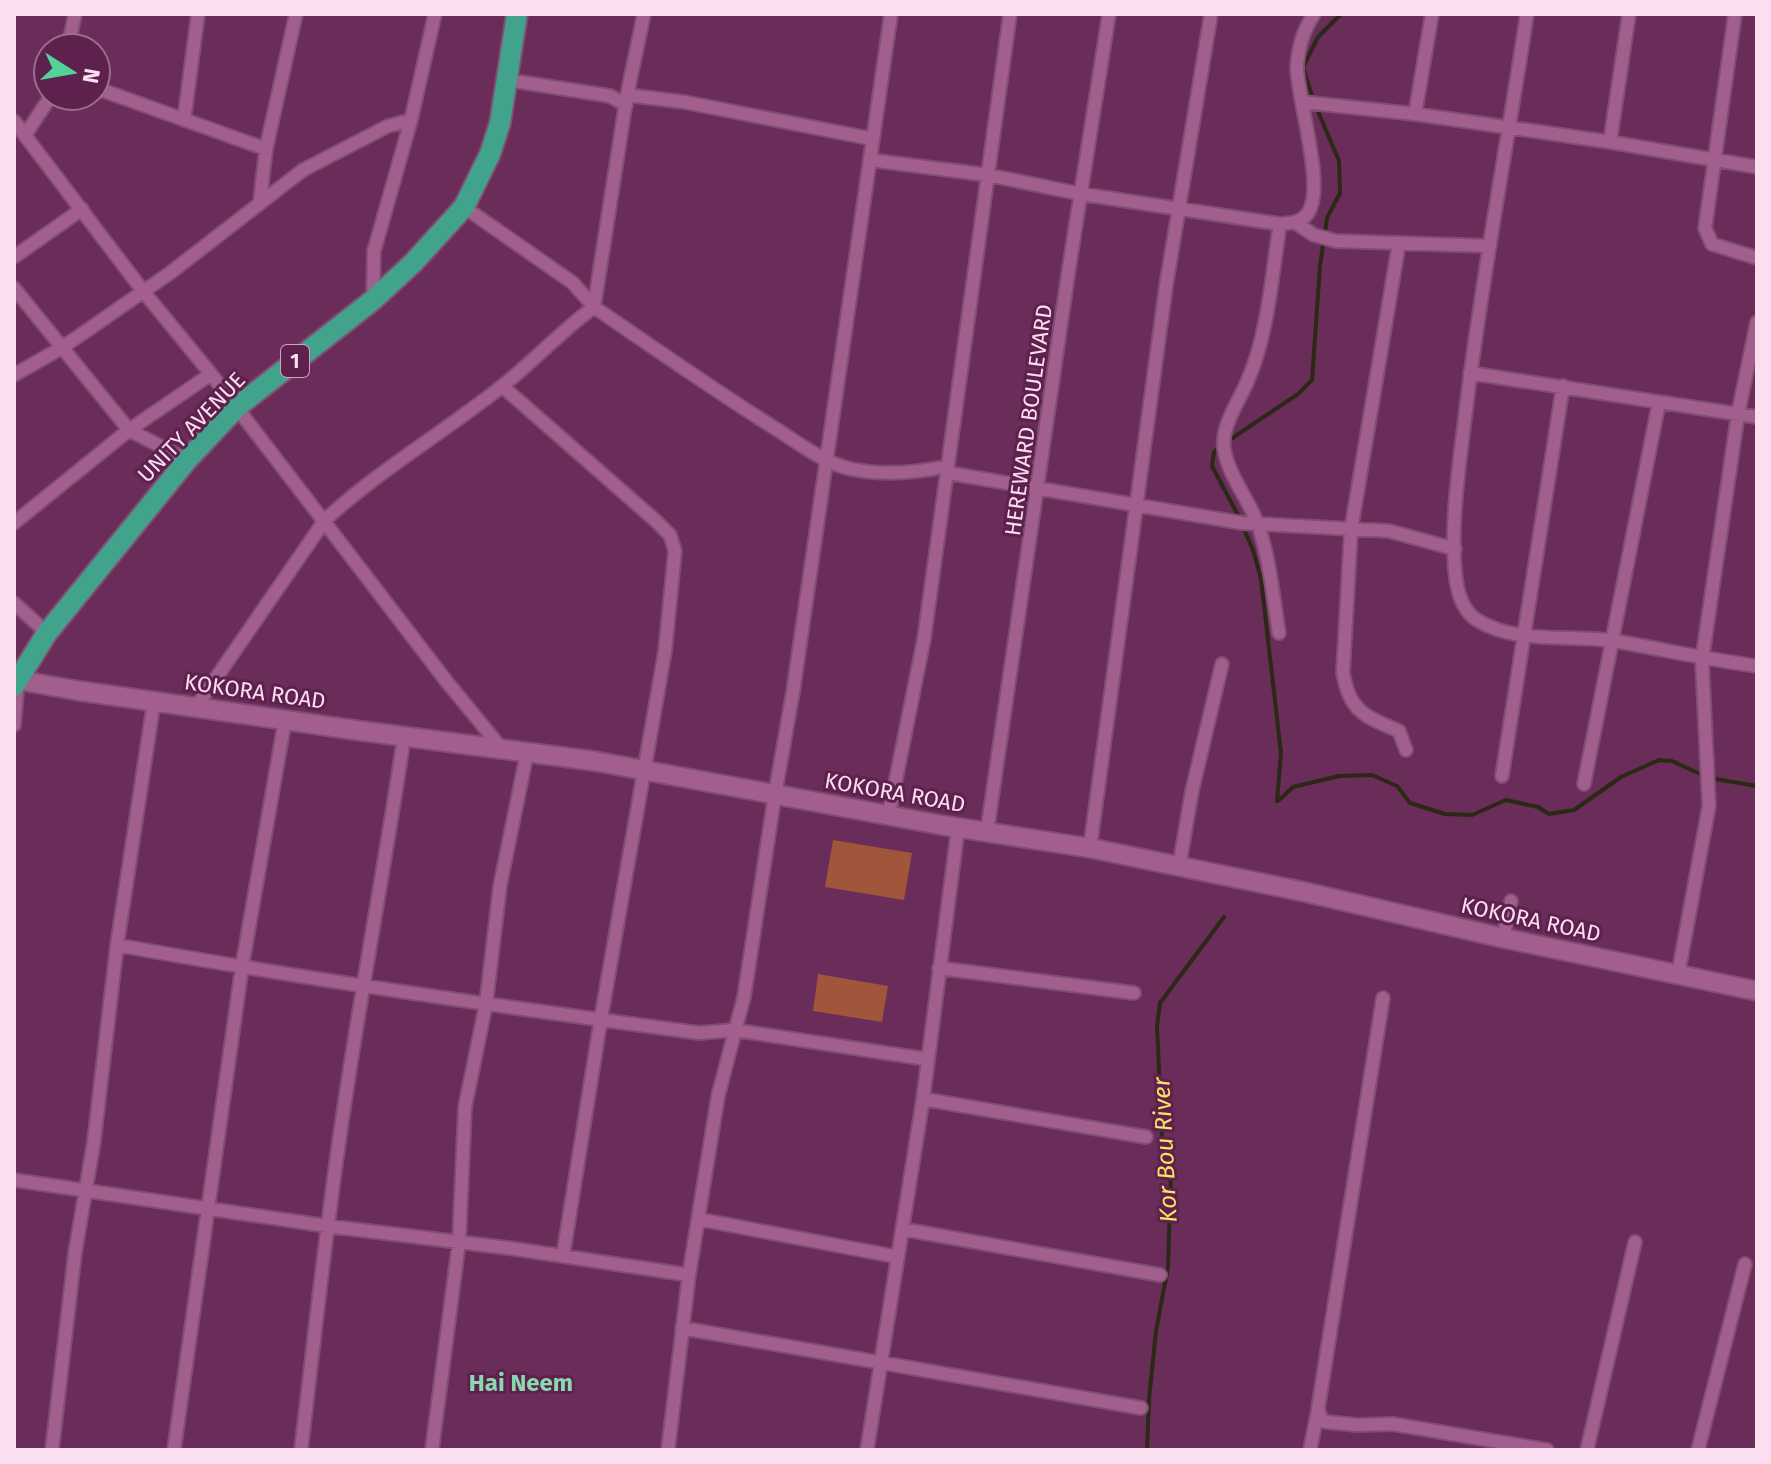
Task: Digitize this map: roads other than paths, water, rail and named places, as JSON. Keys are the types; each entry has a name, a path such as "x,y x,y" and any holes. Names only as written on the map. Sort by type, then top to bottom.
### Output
{"main road":[{"name":"UNITY AVENUE","path":"16,683 47,633 187,460 237,407 373,300 413,263 464,207 490,154 500,123 517,14"}],"street":[{"path":"184,120 198,14"},
{"path":"260,201 266,149 296,14"},
{"path":"373,300 374,251 411,120 435,14"},
{"path":"196,707 325,520 351,496 502,386 567,326 594,307 644,14"},
{"path":"668,1450 689,1275 718,1096 744,997 793,692 891,14"},
{"path":"889,814 917,681 1010,14"},
{"name":"HEREWARD BOULEVARD","path":"987,832 1109,14"},
{"path":"1090,848 1178,207 1211,14"},
{"path":"1296,223 1309,213 1312,195 1309,139 1297,67 1302,37 1314,14"},
{"path":"1415,114 1432,14"},
{"path":"1527,14 1470,373 1459,470 1455,549 1461,603 1475,620 1507,632 1611,641 1702,660 1757,666"},
{"path":"1610,142 1629,14"},
{"path":"1735,14 1704,217 1712,244 1757,258"},
{"path":"507,80 627,100 684,102 873,139"},
{"path":"112,94 266,149"},
{"path":"1302,102 1415,114 1757,167"},
{"path":"25,135 40,112"},
{"path":"14,375 63,347 170,273 303,170 345,151 349,145 388,126 411,120"},
{"path":"14,121 143,291 237,407 447,682 502,749"},
{"path":"870,160 988,175 1081,194 1280,224 1296,223 1324,239 1490,246"},
{"path":"464,207 573,283 594,307 754,415 827,461 850,469 883,473 948,469 1039,488 1258,524 1389,531 1455,549"},
{"path":"14,257 82,209"},
{"path":"1279,633 1266,552 1258,524 1228,467 1223,445 1226,429 1255,359 1280,224"},
{"path":"1399,243 1351,530 1346,574 1343,672 1346,692 1358,709 1401,732 1406,750"},
{"path":"14,288 129,430 187,460"},
{"path":"1678,975 1709,806 1702,660 1738,414 1757,322"},
{"path":"1470,373 1757,417"},
{"path":"14,523 129,430 211,374"},
{"path":"502,386 670,535 675,551 665,651 563,1256"},
{"path":"1502,776 1563,386"},
{"path":"1584,784 1659,402"},
{"path":"14,603 47,633"},
{"path":"1179,867 1192,791 1222,664"},
{"path":"14,725 16,683"},
{"name":"KOKORA ROAD","path":"16,683 645,770 958,828 1090,848 1757,991"},
{"path":"52,1450 75,1253 154,701"},
{"path":"174,1450 242,967 285,720"},
{"path":"301,1450 345,1099 404,737"},
{"path":"432,1450 459,1242 465,1107 486,1004 500,886 527,753"},
{"path":"867,1450 923,1099 958,828"},
{"path":"1503,938 1511,901"},
{"path":"117,945 486,1004 699,1033 734,1030 926,1059"},
{"path":"939,968 1134,993"},
{"path":"1310,1450 1383,998"},
{"path":"923,1099 1146,1137"},
{"path":"14,1180 689,1275"},
{"path":"698,1219 898,1257"},
{"path":"902,1229 1160,1275"},
{"path":"1587,1450 1635,1242"},
{"path":"1698,1450 1745,1264"},
{"path":"682,1328 1141,1408"},
{"path":"1318,1409 1321,1419 1326,1422 1393,1424 1440,1438 1547,1450"}],"waterway":[{"path":"1228,441 1298,394 1312,380 1320,266 1327,218 1340,193 1339,161 1303,67 1318,37 1341,14"},
{"path":"1221,446 1214,452 1212,466 1240,519"},
{"path":"1243,527 1261,579 1281,753 1277,801"},
{"path":"1279,800 1293,787 1339,776 1372,775 1397,786 1410,803 1445,814 1472,815 1506,800 1538,807 1549,814 1574,810 1621,777 1659,760 1672,761 1709,778 1757,786"},
{"name":"Kor Bou River","path":"1147,1450 1156,1331 1168,1267 1171,1174 1162,1136 1157,1026 1160,1003 1224,917"}],"district":[{"name":"Hai Neem","path":"521,1383"}]}
